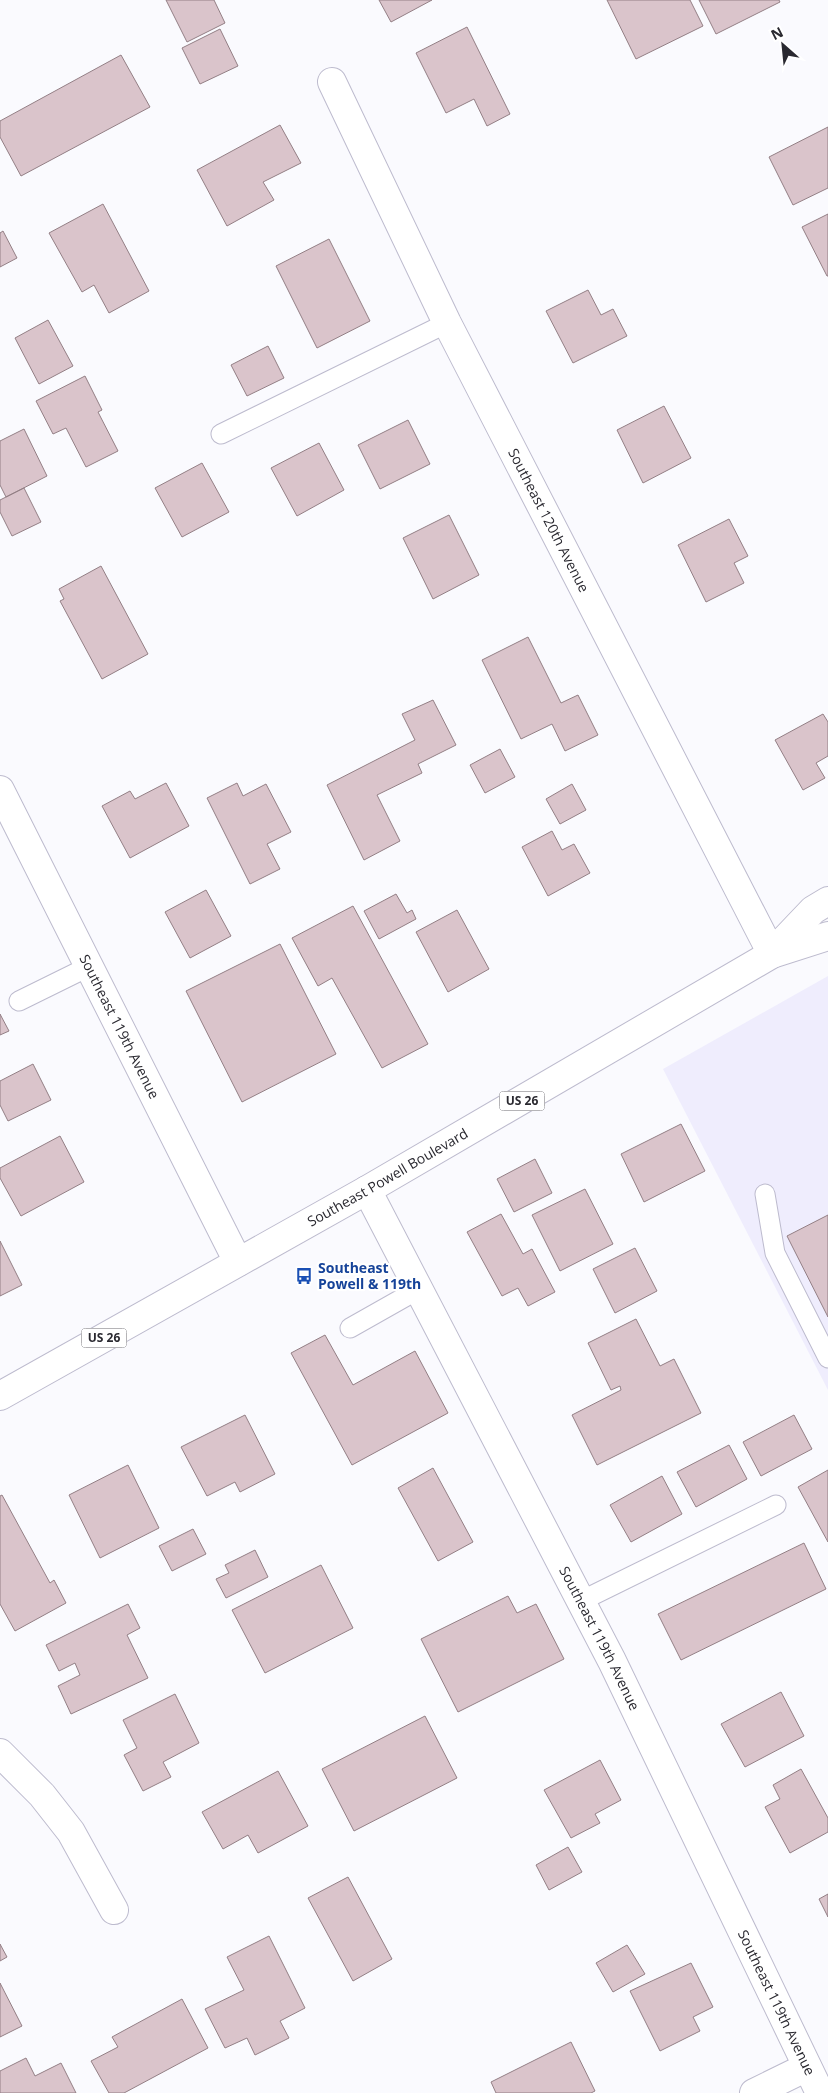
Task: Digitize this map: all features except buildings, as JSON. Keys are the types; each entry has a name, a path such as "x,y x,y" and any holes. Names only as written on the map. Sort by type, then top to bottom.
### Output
{"street":[{"name":"Southeast 120th Avenue","path":"332,82 447,323 772,954"},
{"name":"Southeast 119th Avenue","path":"0,790 238,1262"},
{"name":"Southeast Powell Boulevard","path":"772,954 813,910 828,901"},
{"name":"Southeast Powell Boulevard","path":"0,1396 367,1190 772,954 828,936"},
{"name":"Southeast 119th Avenue","path":"367,1190 581,1601 820,2093"},
{"path":"0,1753 42,1795 71,1832 114,1910"},
{"path":"754,2093 807,2067"}],"lane":[{"path":"221,434 447,323"},
{"path":"19,1001 90,966"},
{"path":"765,1194 775,1253 828,1358"},
{"path":"350,1328 419,1289"},
{"path":"581,1601 776,1505"}],"shaded area":[{"path":"828,976 828,1390 663,1069"}],"place":[{"name":"Southeast Powell & 119th","path":"304,1276"}]}
